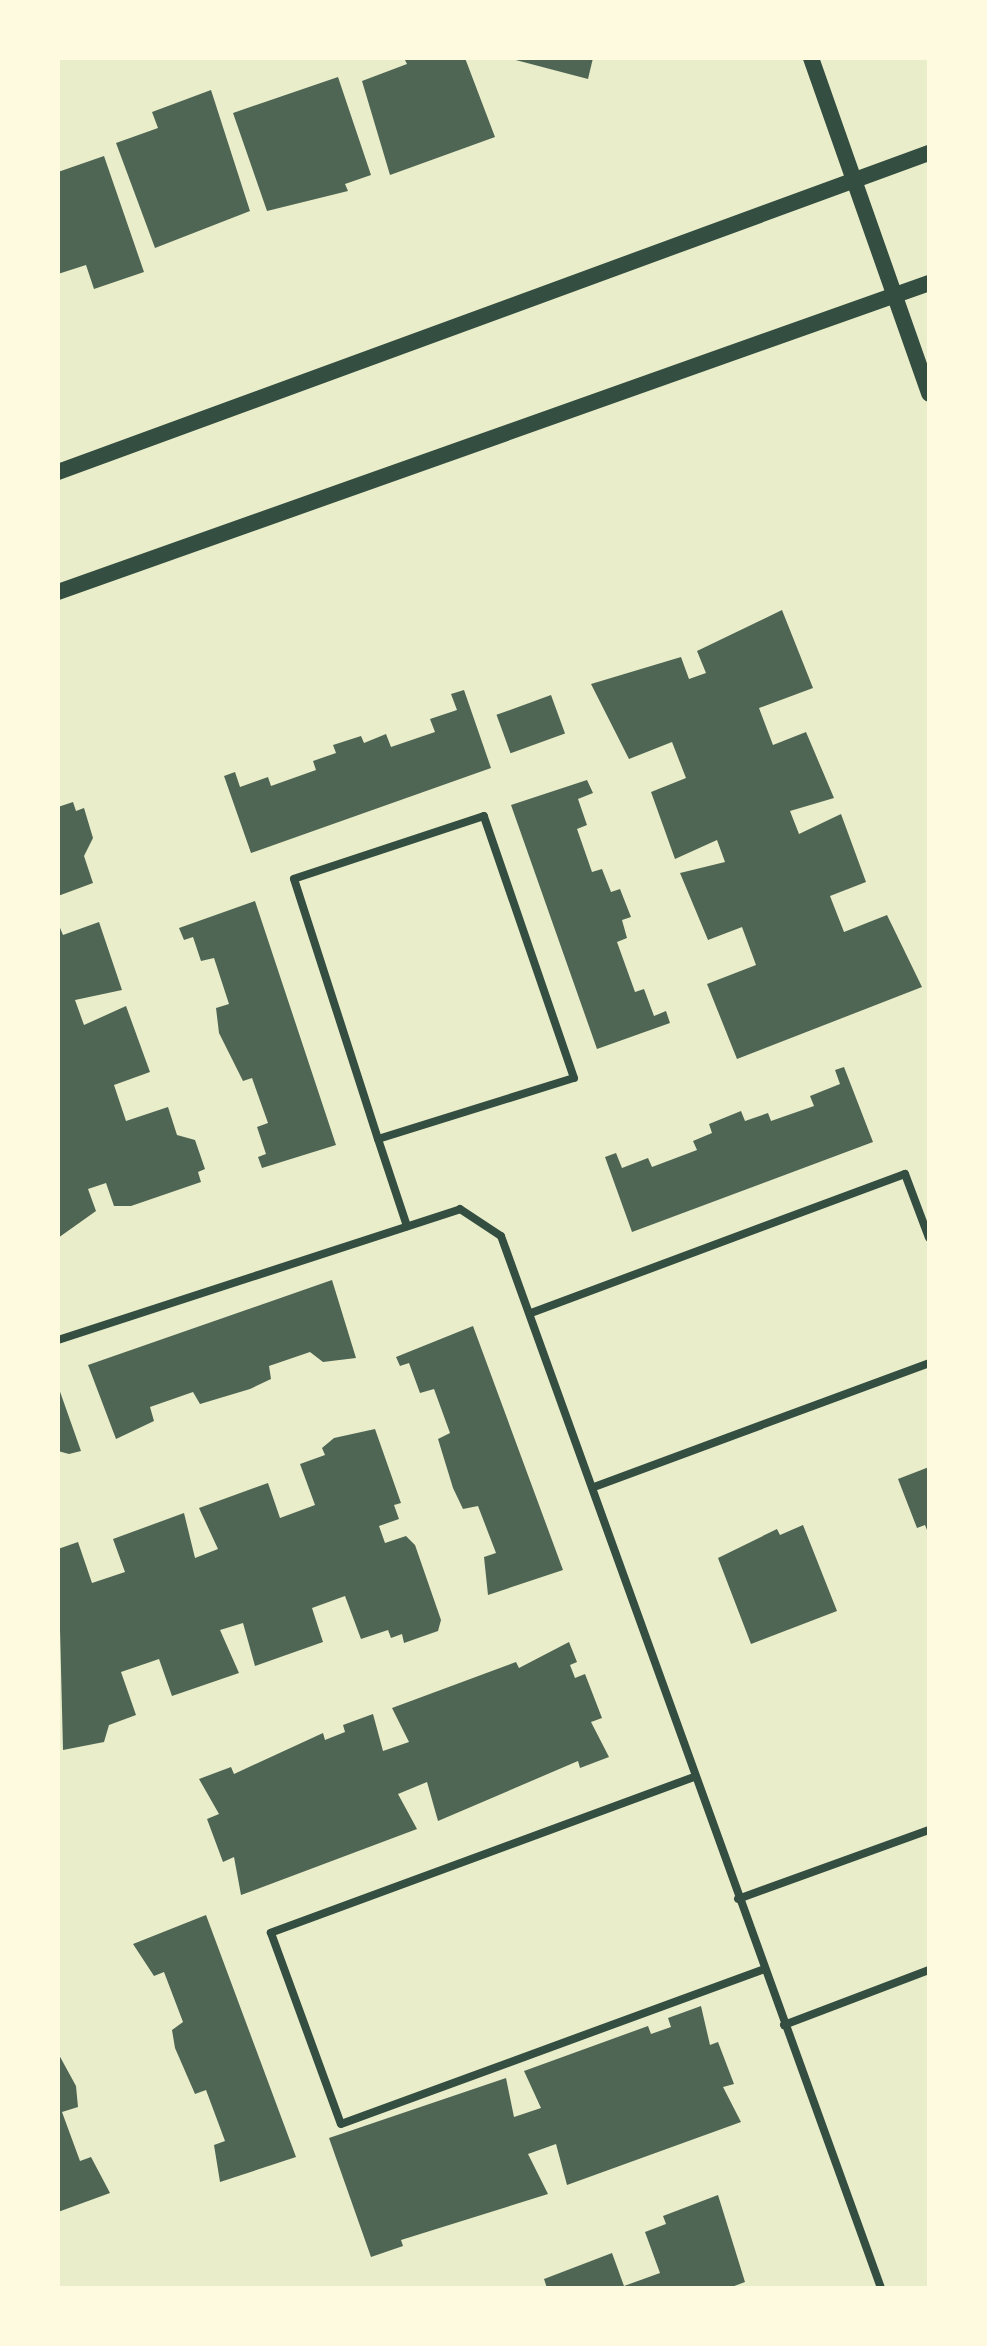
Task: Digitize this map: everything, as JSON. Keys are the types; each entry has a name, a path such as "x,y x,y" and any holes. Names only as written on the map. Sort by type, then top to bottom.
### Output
{"main road":[{"path":"811,58 929,394"},
{"path":"58,472 929,153"},
{"path":"58,592 929,283"}],"street":[{"path":"378,1139 574,1078 484,816 294,879 378,1139 407,1226"},
{"path":"531,1313 905,1174 929,1238"},
{"path":"58,1340 460,1209 475,1213 501,1236 881,2288"},
{"path":"594,1487 929,1363"},
{"path":"694,1777 271,1933 341,2124 764,1969"},
{"path":"738,1899 929,1830"},
{"path":"784,2025 929,1970"}],"building":[{"path":"404,58 465,58 495,137 390,175 362,81 407,64"},
{"path":"508,58 593,58 588,79"},
{"path":"338,77 371,175 345,184 348,191 267,211 233,113"},
{"path":"211,90 250,211 155,248 116,143 158,128 152,112"},
{"path":"104,156 144,272 94,289 86,265 58,274 58,172"},
{"path":"782,610 813,688 759,708 773,745 806,732 834,798 790,811 799,834 841,814 866,882 830,896 844,932 887,915 922,987 737,1059 707,984 756,965 742,927 708,940 680,873 725,862 717,840 675,859 651,792 686,778 672,742 629,759 591,684 681,657 689,679 706,673 697,651"},
{"path":"464,690 491,768 251,853 224,776 235,772 240,787 268,777 271,786 316,770 313,761 336,753 333,745 361,736 364,743 386,734 391,747 435,732 430,719 457,710 451,694"},
{"path":"551,695 565,734 511,753 496,715"},
{"path":"587,780 593,793 578,799 587,825 577,829 592,872 602,869 611,892 620,889 631,917 622,920 627,938 617,942 635,992 644,989 654,1016 666,1011 670,1023 597,1049 511,805"},
{"path":"73,802 76,811 84,808 93,838 84,856 93,883 58,896 58,807"},
{"path":"255,901 336,1145 262,1168 258,1157 266,1154 257,1127 268,1123 252,1078 243,1081 219,1033 216,1008 229,1004 214,958 201,961 193,937 184,940 179,928"},
{"path":"99,922 122,990 75,1000 84,1025 126,1006 150,1072 114,1085 126,1121 168,1107 177,1135 195,1140 205,1169 198,1172 201,1182 131,1206 114,1206 106,1183 88,1189 96,1211 58,1238 58,923 63,935"},
{"path":"844,1067 873,1142 632,1232 605,1157 616,1153 622,1168 648,1158 652,1167 697,1150 693,1141 712,1133 709,1124 741,1111 745,1121 768,1113 771,1121 814,1106 810,1096 840,1084 835,1070"},
{"path":"332,1280 356,1358 323,1362 310,1352 269,1366 271,1379 250,1389 200,1404 193,1392 150,1407 154,1421 116,1439 88,1365"},
{"path":"473,1326 563,1570 488,1595 484,1557 496,1553 478,1506 463,1509 453,1488 438,1439 450,1433 434,1389 420,1393 409,1363 400,1366 396,1357"},
{"path":"58,1386 81,1451 69,1454 58,1451"},
{"path":"375,1429 401,1503 394,1505 399,1519 379,1526 385,1543 406,1536 415,1545 441,1620 438,1631 404,1643 402,1634 391,1638 388,1630 361,1639 345,1596 312,1608 323,1642 255,1666 243,1623 220,1630 239,1673 172,1696 159,1659 121,1672 136,1715 109,1725 104,1742 63,1750 58,1549 78,1542 92,1583 125,1572 113,1539 184,1513 195,1558 218,1549 199,1508 268,1483 280,1518 315,1505 300,1464 325,1455 322,1448 334,1438"},
{"path":"929,1467 929,1535 925,1525 917,1528 898,1479"},
{"path":"803,1525 837,1611 751,1644 718,1558 777,1529 780,1535"},
{"path":"569,1642 577,1662 570,1665 575,1678 585,1674 602,1718 591,1722 609,1757 580,1768 578,1761 438,1821 427,1782 398,1794 417,1829 241,1895 234,1857 223,1862 207,1819 219,1814 199,1779 231,1767 234,1774 323,1733 325,1740 345,1732 343,1725 373,1714 383,1751 409,1742 392,1708 516,1662 519,1668"},
{"path":"206,1915 296,2157 220,2182 214,2145 225,2141 206,2090 195,2094 175,2048 172,2030 183,2022 164,1972 154,1976 133,1944"},
{"path":"701,2006 710,2045 718,2042 734,2084 723,2087 741,2122 567,2185 556,2144 528,2154 548,2194 401,2240 403,2246 371,2257 329,2138 506,2078 514,2117 541,2108 524,2071 648,2026 651,2034 671,2027 668,2018"},
{"path":"58,2053 76,2086 78,2107 62,2112 80,2161 91,2157 110,2193 58,2212"},
{"path":"718,2195 745,2282 729,2288 547,2288 544,2279 612,2253 624,2286 660,2273 645,2232 666,2224 663,2216"}]}
